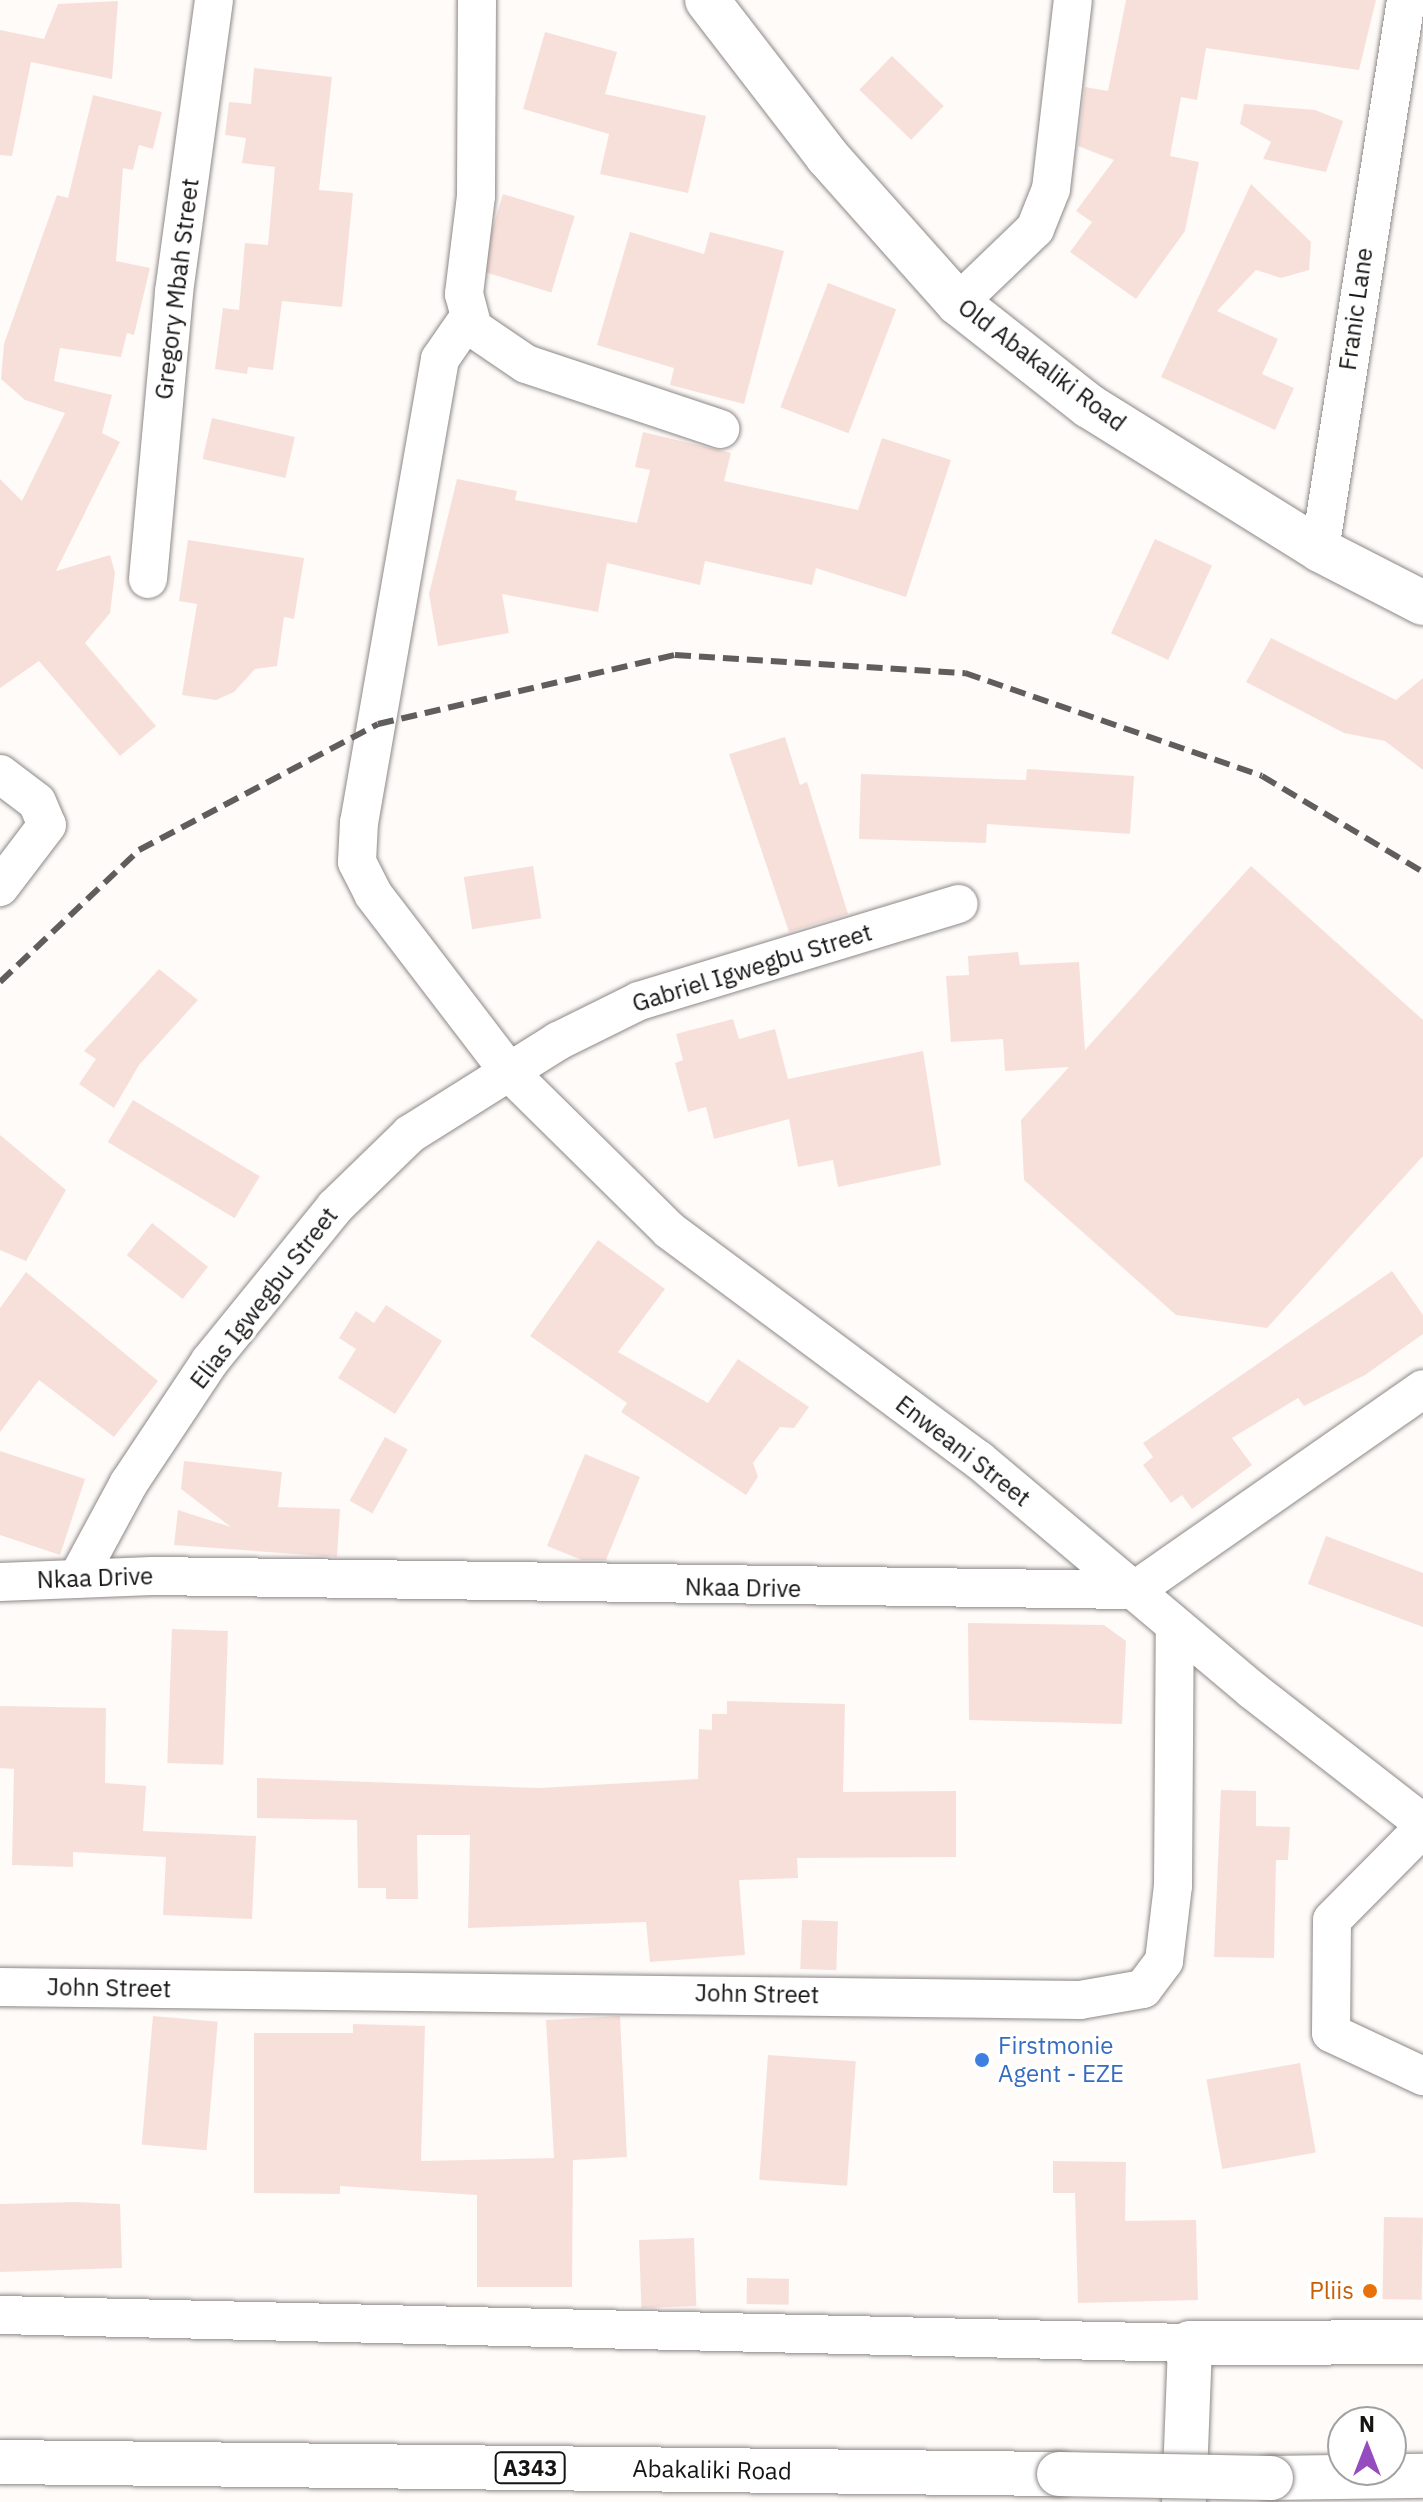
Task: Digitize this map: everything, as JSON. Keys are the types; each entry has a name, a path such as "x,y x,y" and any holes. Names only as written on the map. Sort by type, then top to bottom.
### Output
{"main road":[{"name":"Old Abakaliki Road","path":"707,0 827,156 958,303 1089,406 1320,550 1423,603"},
{"path":"1184,2502 1190,2343 1423,2342"},
{"name":"Abakaliki Road","path":"0,2462 1271,2478 1423,2476"}],"street":[{"name":"Gregory Mbah Street","path":"148,579 174,292 214,0"},
{"path":"477,0 476,196 464,294 469,317 481,339 526,364 720,429"},
{"path":"958,303 1035,229 1051,189 1073,0"},
{"name":"Franic Lane","path":"1320,550 1410,76 1406,0"},
{"name":"Enweani Street","path":"469,317 440,359 357,862 373,894 510,1073 669,1230 979,1460 1175,1626 1423,1826"},
{"path":"0,774 37,802 47,825 0,887"},
{"name":"Gabriel Igwegbu Street","path":"510,1073 639,1001 959,904"},
{"name":"Elias Igwegbu Street","path":"77,1579 129,1483 210,1361 335,1207 410,1134 510,1073"},
{"path":"1135,1590 1423,1389"},
{"name":"Nkaa Drive","path":"0,1582 77,1579 1135,1590"},
{"name":"John Street","path":"0,1987 1080,2000 1143,1989 1164,1961 1173,1886 1175,1626"},
{"path":"1423,1826 1332,1920 1331,2033 1423,2076"},
{"path":"0,2315 1190,2343"}],"building":[{"path":"1126,0 1376,0 1359,70 1206,48 1197,100 1181,97 1170,156 1199,162 1185,231 1136,299 1070,252 1092,222 1076,211 1114,160 1078,146 1085,87 1108,91"},
{"path":"118,1 112,79 31,62 12,156 0,155 0,30 44,39 58,4"},
{"path":"545,32 617,52 605,94 706,116 688,193 600,174 609,134 523,109"},
{"path":"892,56 944,106 911,140 859,90"},
{"path":"254,68 332,77 319,190 353,193 342,307 282,301 273,370 248,367 247,374 215,369 223,308 239,310 245,243 268,245 275,167 242,163 246,138 225,135 229,102 251,104"},
{"path":"93,95 162,112 153,149 139,145 133,170 123,168 116,261 150,268 134,335 127,333 121,357 60,348 54,381 112,395 102,433 120,442 56,571 110,555 115,573 110,613 85,643 156,726 120,756 39,661 0,688 0,479 22,501 65,413 25,400 1,379 4,344 57,195 68,198"},
{"path":"1244,104 1315,110 1343,121 1326,172 1263,159 1271,142 1240,124"},
{"path":"1251,184 1311,242 1309,270 1281,278 1256,270 1217,311 1278,339 1262,374 1294,388 1275,430 1161,377"},
{"path":"503,194 575,216 551,292 480,271"},
{"path":"630,232 704,254 710,232 784,251 744,404 670,385 674,368 597,345"},
{"path":"828,283 896,309 848,433 780,407"},
{"path":"212,418 295,437 285,478 203,459"},
{"path":"643,432 731,453 724,481 858,510 882,438 951,460 906,597 816,568 812,585 705,561 700,585 607,563 598,612 502,594 509,633 438,646 429,594 457,479 517,491 515,500 637,523 650,470 635,467"},
{"path":"1155,539 1212,566 1168,660 1111,633"},
{"path":"188,540 304,558 294,619 284,617 277,666 255,669 234,692 216,700 182,695 197,604 179,601"},
{"path":"1271,638 1396,700 1423,678 1423,770 1385,741 1344,733 1246,682"},
{"path":"785,737 800,785 807,782 848,914 789,932 729,754"},
{"path":"1027,769 1134,776 1130,834 987,824 986,843 859,839 861,774 1026,780"},
{"path":"533,866 541,918 472,929 464,877"},
{"path":"1251,866 1423,1020 1423,1156 1267,1328 1176,1315 1024,1180 1021,1120 1069,1067 1005,1071 1003,1039 951,1042 946,976 969,975 968,956 1018,952 1020,965 1079,962 1085,1050"},
{"path":"159,969 198,1000 139,1065 114,1108 79,1084 96,1059 84,1051"},
{"path":"733,1019 739,1039 775,1029 788,1079 923,1051 941,1165 838,1187 833,1160 798,1167 789,1119 714,1139 706,1107 688,1112 675,1063 683,1060 676,1034"},
{"path":"133,1100 260,1176 235,1218 108,1142"},
{"path":"0,1135 66,1190 26,1261 0,1250"},
{"path":"152,1223 208,1267 183,1299 127,1255"},
{"path":"598,1240 665,1289 618,1352 708,1403 738,1359 809,1407 794,1428 780,1427 753,1463 758,1477 746,1495 621,1412 627,1403 530,1336"},
{"path":"1392,1271 1423,1315 1423,1334 1365,1375 1304,1406 1298,1398 1232,1438 1252,1465 1192,1509 1182,1495 1171,1503 1143,1465 1153,1457 1143,1443"},
{"path":"26,1272 158,1381 114,1437 39,1380 0,1432 0,1308"},
{"path":"386,1305 442,1341 395,1414 338,1378 356,1349 339,1338 356,1311 374,1323"},
{"path":"385,1437 408,1450 372,1513 350,1501"},
{"path":"0,1451 85,1479 60,1555 0,1535"},
{"path":"585,1454 640,1477 606,1560 582,1560 547,1546"},
{"path":"184,1461 282,1472 278,1507 340,1509 337,1557 174,1545 178,1510 231,1527 181,1489"},
{"path":"1326,1536 1423,1573 1423,1627 1308,1584"},
{"path":"968,1623 1104,1625 1126,1641 1122,1724 969,1720"},
{"path":"172,1629 228,1631 223,1765 167,1763"},
{"path":"727,1701 845,1704 843,1792 956,1791 956,1857 797,1858 798,1878 739,1880 745,1955 650,1962 646,1922 468,1928 470,1835 417,1835 418,1899 386,1899 386,1888 358,1888 357,1820 257,1818 257,1778 539,1788 698,1779 699,1729 712,1730 712,1714 727,1714"},
{"path":"0,1706 106,1708 105,1783 146,1786 143,1831 256,1836 252,1919 163,1915 166,1857 73,1852 73,1867 12,1865 14,1769 0,1768"},
{"path":"1221,1790 1256,1791 1256,1826 1290,1827 1288,1860 1276,1860 1274,1958 1214,1957"},
{"path":"802,1920 838,1921 836,1970 800,1969"},
{"path":"153,2016 218,2022 207,2150 142,2145"},
{"path":"620,2016 627,2157 573,2160 572,2287 477,2287 477,2195 340,2186 340,2194 254,2193 254,2033 353,2033 353,2024 425,2026 421,2161 554,2158 546,2020"},
{"path":"768,2055 856,2061 847,2186 759,2180"},
{"path":"1300,2063 1316,2153 1222,2169 1206,2079"},
{"path":"1053,2161 1126,2162 1125,2221 1196,2220 1198,2300 1078,2303 1075,2193 1053,2193"},
{"path":"0,2204 120,2204 122,2268 0,2272"},
{"path":"1384,2217 1423,2218 1422,2300 1383,2299"},
{"path":"694,2238 696,2306 641,2308 639,2240"},
{"path":"747,2278 789,2279 789,2305 747,2304"}],"railway":[{"path":"0,982 139,850 378,724 675,655 965,673 1262,776 1423,872"}],"place":[{"name":"Firstmonie Agent - EZE","path":"982,2060"},
{"name":"Pliis","path":"1370,2291"}]}
